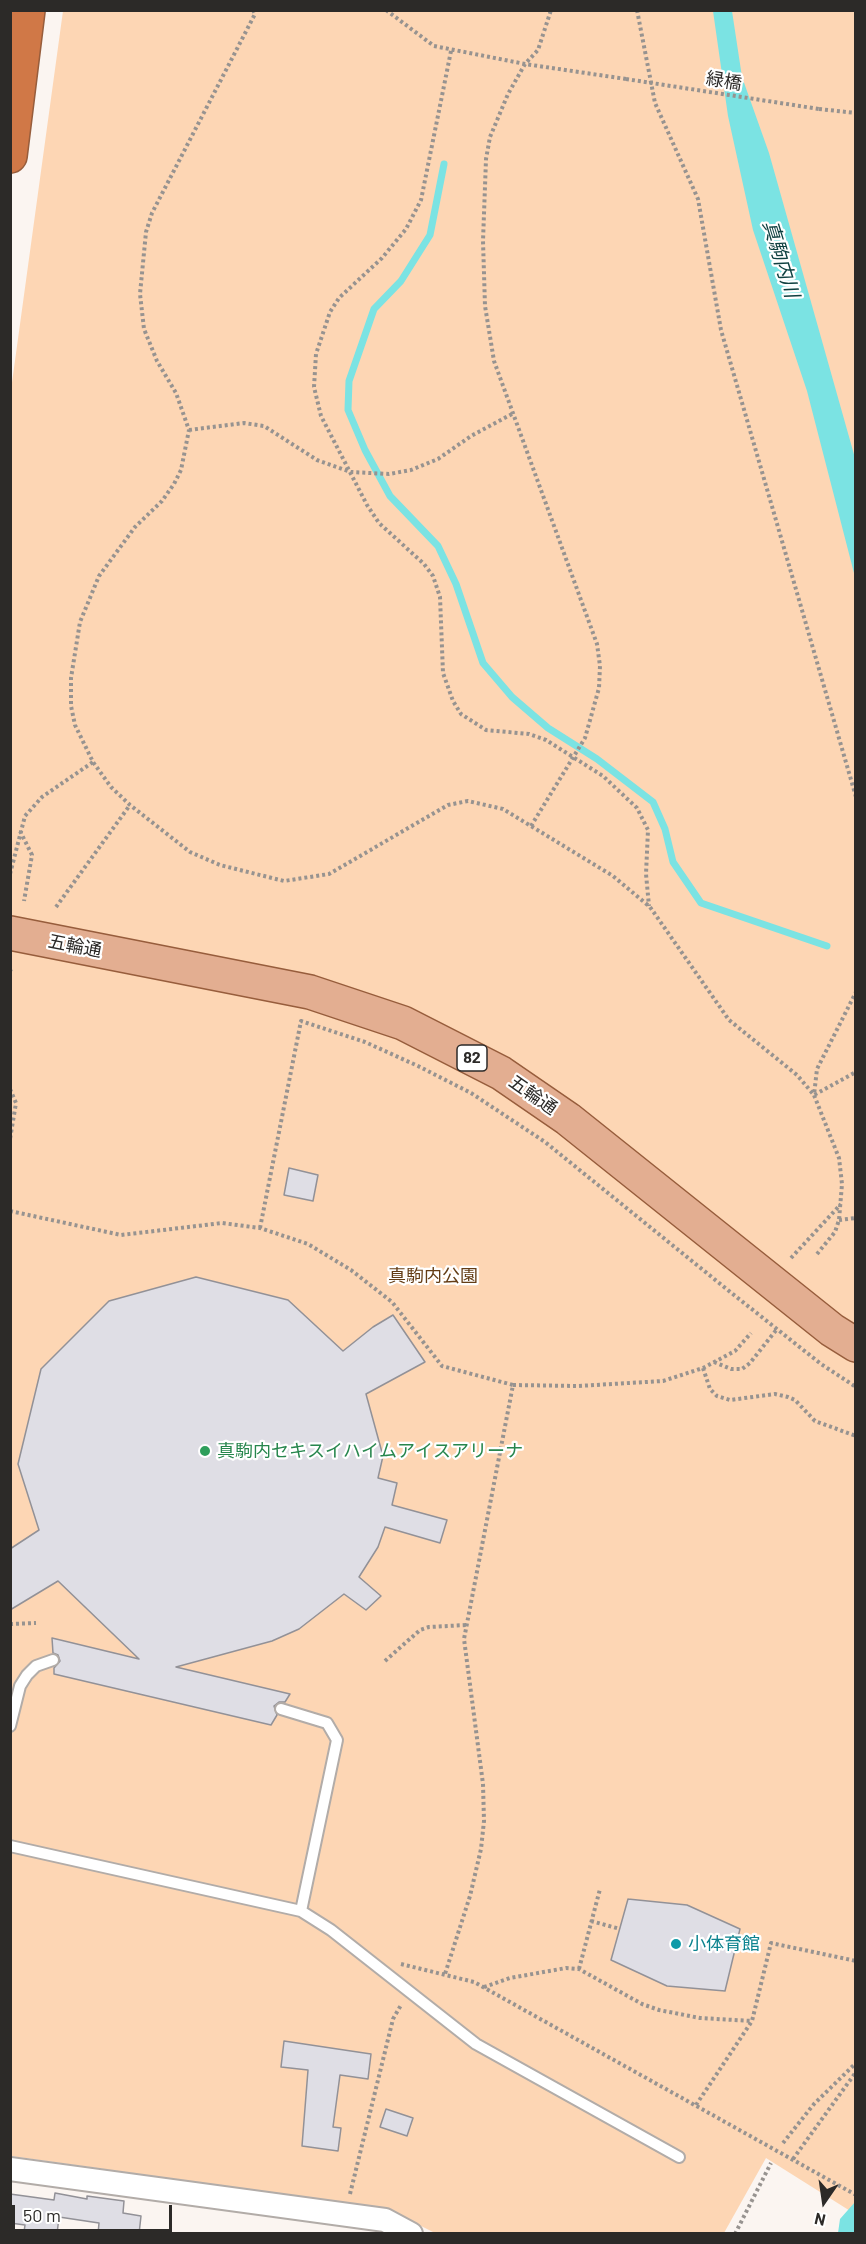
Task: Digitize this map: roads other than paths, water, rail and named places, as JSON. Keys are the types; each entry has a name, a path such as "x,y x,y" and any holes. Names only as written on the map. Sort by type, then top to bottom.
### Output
{"highway":[{"path":"10,156 28,10"}],"main road":[{"name":"五輪通","path":"10,933 310,992 403,1023 501,1073 568,1119 832,1330 855,1345"}],"street":[{"path":"10,2169 345,2215 411,2234"}],"lane":[{"path":"10,1726 23,1680 36,1666 53,1660"},
{"path":"281,1709 327,1723 337,1740 301,1911"},
{"path":"10,1846 301,1911 332,1930 476,2044 679,2157"}],"water":[{"name":"真駒内川","path":"713,11 732,11 742,77 769,153 855,458 855,577 807,391 753,230 728,116"},
{"path":"855,2202 855,2233 838,2233 840,2219"}],"waterway":[{"path":"444,164 430,235 401,281 374,309 349,381 348,410 365,450 390,496 438,546 456,584 483,663 512,697 548,728 597,759 653,802 665,829 673,862 701,903 827,946"}],"place":[{"name":"真駒内セキスイハイムアイスアリーナ","path":"205,1451"},
{"name":"小体育館","path":"676,1944"}],"park label":[{"name":"真駒内公園","path":"433,1276"}]}
